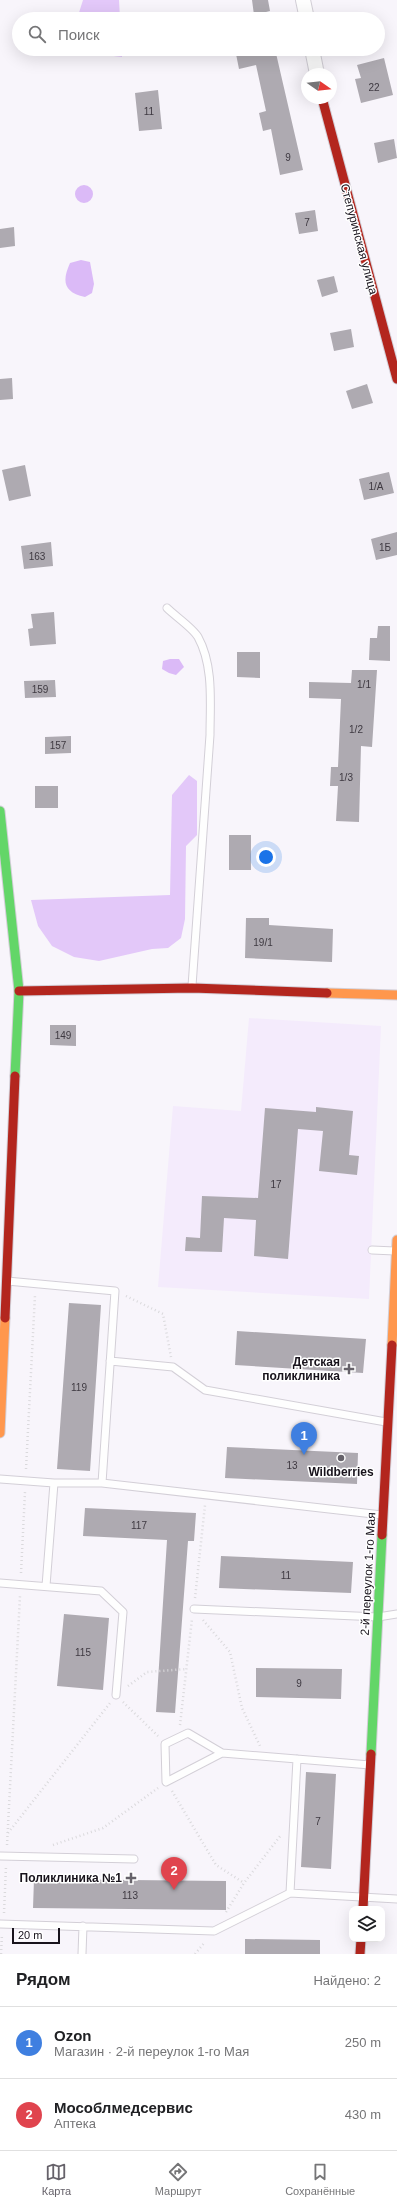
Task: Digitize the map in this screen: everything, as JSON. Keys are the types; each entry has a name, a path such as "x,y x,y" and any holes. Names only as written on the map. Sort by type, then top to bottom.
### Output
{"street":[{"path":"303,0 306,12"},
{"path":"313,56 316,68"},
{"name":"Степуринская улица","path":"324,104 397,379"},
{"path":"0,811 19,991 5,1280 0,1433"},
{"path":"19,991 192,988 397,995"},
{"name":"2-й переулок 1-го Мая","path":"363,1906 397,1240"},
{"path":"360,1954 361,1942"}],"lane":[{"path":"167,608 198,637 207,664 210,693 210,735 192,988"},
{"path":"372,1250 396,1251"},
{"path":"5,1280 115,1291 102,1483"},
{"path":"110,1361 173,1367 205,1390 388,1422"},
{"path":"0,1479 54,1483 102,1483 383,1515"},
{"path":"46,1586 54,1483"},
{"path":"0,1583 101,1591 123,1612 116,1695"},
{"path":"194,1609 378,1617 397,1614"},
{"path":"222,1753 166,1782 165,1744 188,1733 222,1753 370,1765"},
{"path":"290,1893 297,1759"},
{"path":"3,1856 134,1859"},
{"path":"2,1924 214,1931 290,1893 397,1899"},
{"path":"82,1954 83,1926"}],"path":[{"path":"1,1954 3,1856 8,1833 36,1284"},
{"path":"115,1291 163,1314 173,1367"},
{"path":"194,1609 230,1652 242,1708 265,1756"},
{"path":"8,1833 116,1695 147,1672 186,1669"},
{"path":"116,1695 165,1744"},
{"path":"46,1847 103,1828 166,1782 216,1866 244,1883"},
{"path":"214,1931 244,1883 294,1818"}],"shaded area":[{"path":"83,0 119,0 120,12 79,12"},
{"path":"84,185 90,188 93,194 90,200 84,203 78,200 75,194 78,188"},
{"path":"81,260 90,262 94,284 92,293 85,297 68,289 65,280 70,263"},
{"path":"179,659 184,667 176,675 162,669 163,661"},
{"path":"189,775 197,781 197,835 186,846 185,919 181,938 168,948 152,949 99,961 74,957 52,946 38,926 31,900 170,895 172,795"},
{"path":"249,1018 381,1026 369,1299 158,1287 173,1106 241,1111"}],"building":[{"path":"252,0 268,0 270,11 254,12"},
{"path":"236,56 277,56 303,170 280,175 271,129 263,131 259,113 266,111 256,65 239,69"},
{"path":"384,58 393,95 361,103 355,79 361,78 357,65"},
{"path":"158,90 162,129 139,131 135,93"},
{"path":"394,139 397,158 378,163 374,143"},
{"path":"315,210 318,231 299,234 295,213"},
{"path":"14,227 15,246 0,248 0,229"},
{"path":"334,276 338,292 322,297 317,280"},
{"path":"351,329 354,347 334,351 330,333"},
{"path":"12,378 13,399 0,400 0,379"},
{"path":"367,384 373,403 352,409 346,391"},
{"path":"25,465 31,496 9,501 2,470"},
{"path":"389,472 394,493 364,500 359,479"},
{"path":"397,532 397,555 376,560 371,539"},
{"path":"51,542 53,566 24,569 21,546"},
{"path":"54,612 56,644 30,646 28,629 33,628 31,614"},
{"path":"378,626 390,626 390,661 369,660 370,638 377,638"},
{"path":"237,652 260,652 260,678 237,677"},
{"path":"352,670 377,670 372,747 361,746 359,822 336,821 338,786 330,786 331,767 338,767 341,699 309,698 309,682 351,683"},
{"path":"55,680 56,697 25,698 24,681"},
{"path":"71,736 71,753 45,754 45,737"},
{"path":"35,786 58,786 58,808 35,808"},
{"path":"229,835 251,835 251,870 229,870"},
{"path":"246,918 269,918 269,925 333,929 332,962 245,958"},
{"path":"50,1025 76,1025 76,1046 50,1045"},
{"path":"316,1107 353,1111 349,1155 359,1156 357,1175 319,1171 323,1131 298,1129 288,1259 254,1256 256,1220 224,1218 222,1252 185,1251 186,1237 200,1238 202,1196 258,1198 265,1108 316,1112"},
{"path":"69,1303 101,1305 90,1471 57,1469"},
{"path":"237,1331 366,1339 363,1373 235,1365"},
{"path":"227,1447 358,1453 357,1484 225,1478"},
{"path":"85,1508 196,1513 194,1541 188,1541 175,1713 156,1712 167,1540 83,1536"},
{"path":"221,1556 353,1562 351,1593 219,1588"},
{"path":"64,1614 109,1618 103,1690 57,1686"},
{"path":"256,1668 342,1669 341,1699 256,1697"},
{"path":"306,1772 336,1774 331,1869 301,1867"},
{"path":"34,1879 226,1881 226,1910 33,1908"},
{"path":"245,1939 320,1940 320,1954 245,1954"}],"traffic: fast":[{"path":"0,811 19,991 15,1076"},
{"path":"371,1754 382,1535"}],"traffic: slow":[{"path":"327,993 397,995"},
{"path":"392,1345 397,1240"},
{"path":"0,1433 5,1318"}],"traffic: jam":[{"path":"324,104 397,379"},
{"path":"19,991 192,988 327,993"},
{"path":"5,1318 15,1076"},
{"path":"382,1535 392,1345"},
{"path":"363,1906 371,1754"},
{"path":"360,1954 361,1942"}],"place":[{"name":"Детская поликлиника","path":"349,1369"},
{"name":"Ozon","path":"304,1455"},
{"name":"Wildberries","path":"341,1458"},
{"name":"Поликлиника №1","path":"131,1878"},
{"name":"Мособлмедсервис","path":"174,1890"}]}
